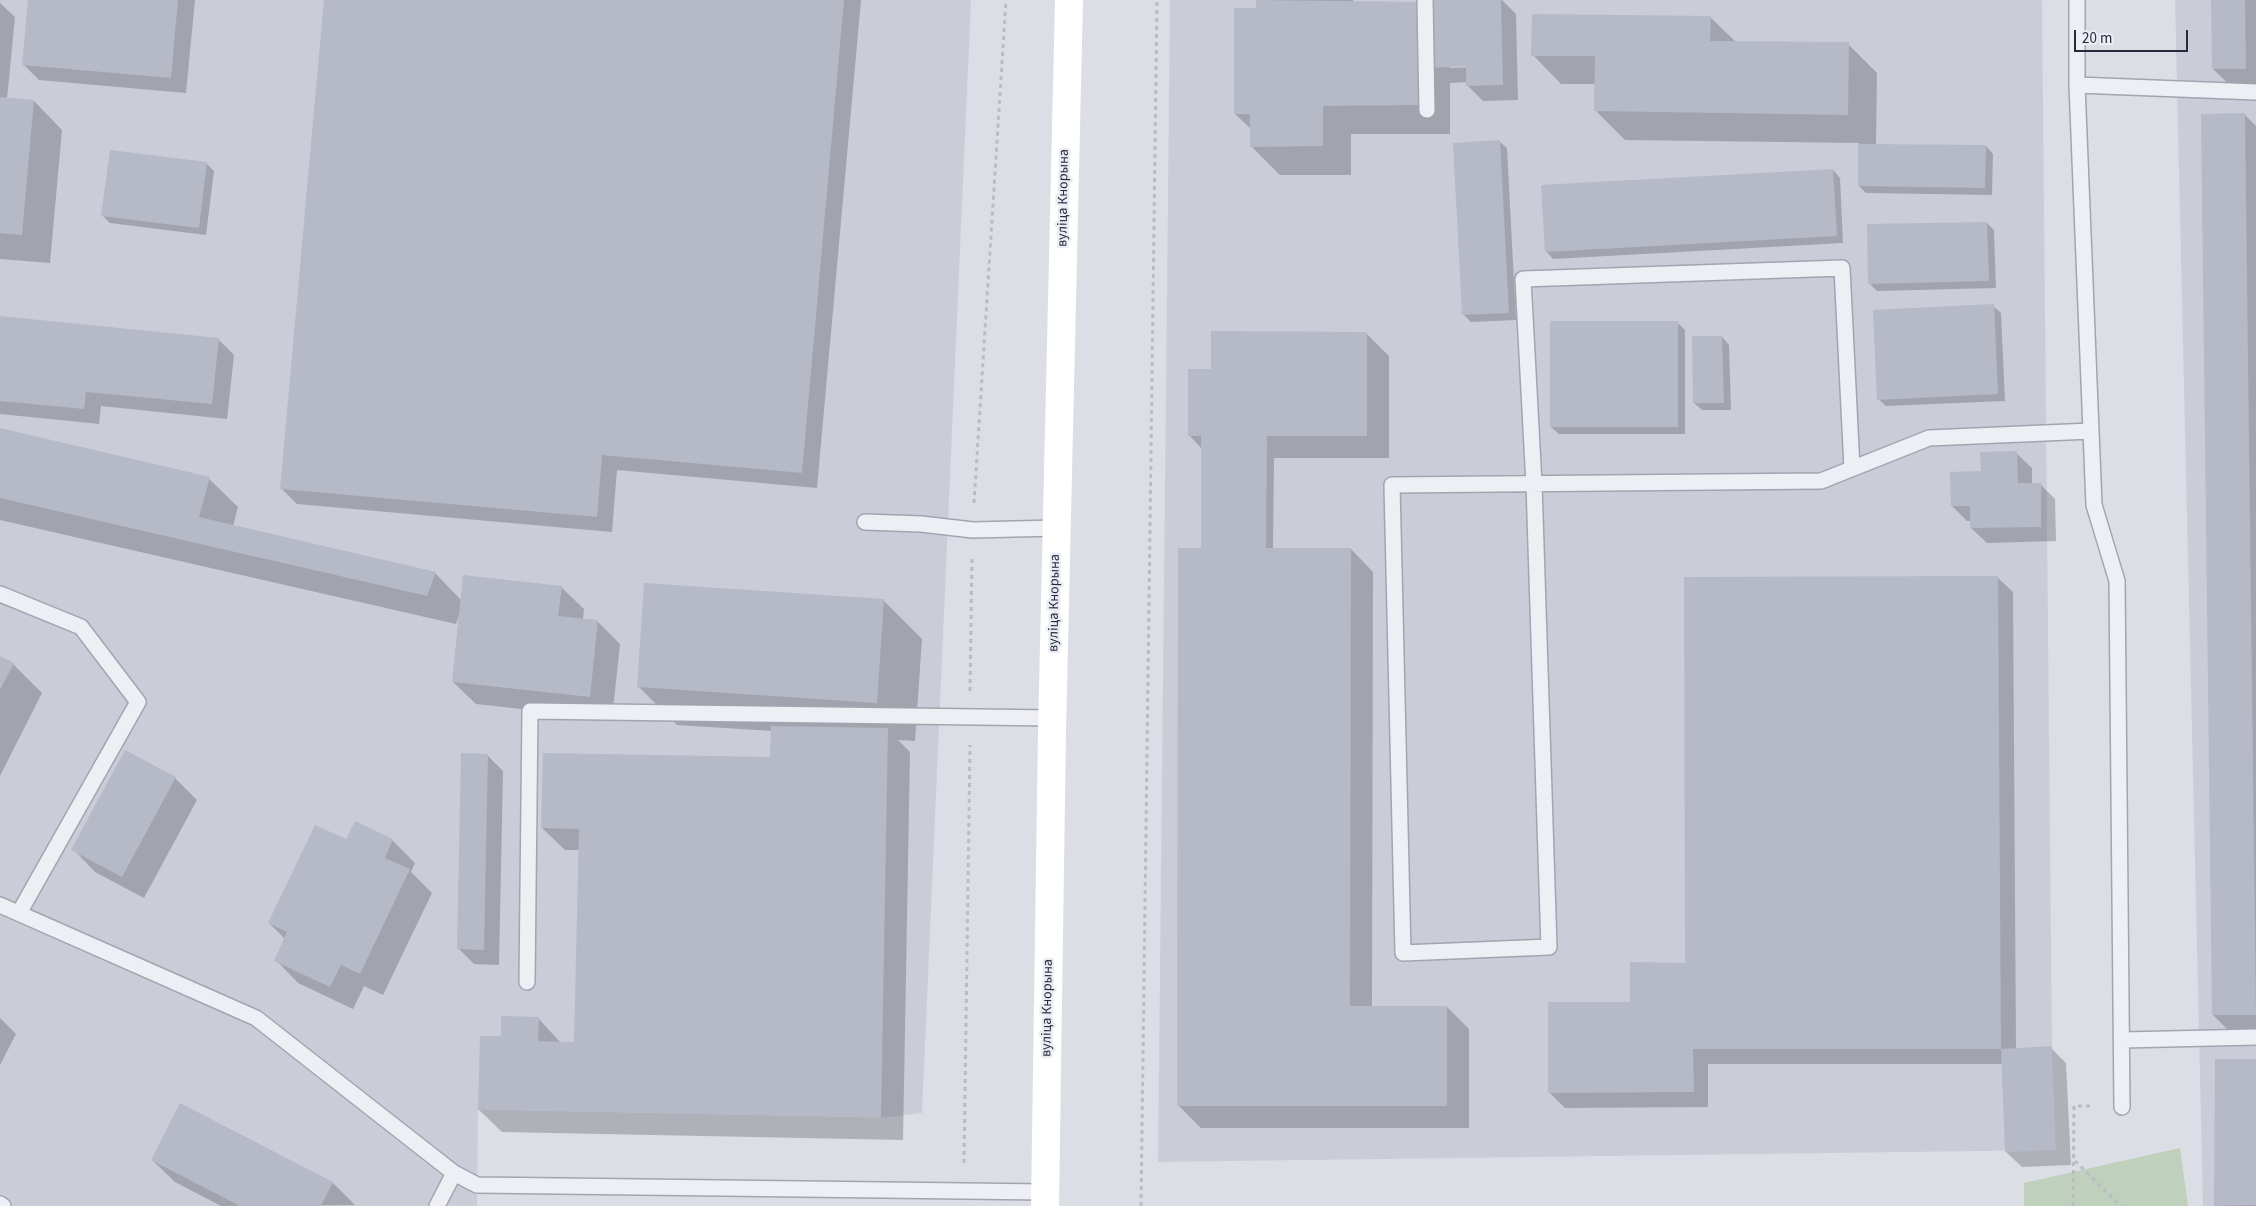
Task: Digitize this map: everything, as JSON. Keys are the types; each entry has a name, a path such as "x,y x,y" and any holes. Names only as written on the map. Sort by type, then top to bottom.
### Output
{"main road":[{"name":"вуліца Кнорына","path":"1045,1199 1056,528 1069,0"}],"lane":[{"path":"1424,0 1427,110"},
{"path":"2076,0 2077,85 2094,505 2116,581 2123,1040 2122,1107"},
{"path":"2077,85 2256,92"},
{"path":"1852,468 1842,268 1523,279 1534,484 1549,948 1403,953 1392,485 1534,484 1821,481 1929,438 2091,431"},
{"path":"864,522 921,524 973,530 1056,528"},
{"path":"0,594 81,627 138,702 19,913"},
{"path":"528,982 530,711 1053,718"},
{"path":"0,905 256,1018 454,1173 477,1185 964,1191 1045,1199"},
{"path":"2123,1040 2256,1037"},
{"path":"437,1206 454,1173"},
{"path":"0,1204 4,1206"}],"path":[{"path":"964,1191 973,530 1006,0"},
{"path":"1141,1206 1157,0"},
{"path":"2074,1206 2074,1106 2122,1107"},
{"path":"2074,1160 2121,1206"}],"shaded area":[{"path":"0,0 971,0 922,1113 881,1118 478,1110 477,1206 0,1206"},
{"path":"1170,0 2042,0 2052,1046 2056,1150 1158,1162"},
{"path":"2175,0 2256,0 2256,1206 2203,1206"}],"green space":[{"path":"2180,1148 2188,1206 2024,1206 2024,1183"}],"building":[{"path":"28,0 178,0 171,78 22,65"},
{"path":"324,0 844,0 802,473 602,455 597,517 280,489"},
{"path":"1256,0 1422,2 1422,105 1323,106 1323,146 1250,147 1250,114 1234,114 1234,8 1256,8"},
{"path":"1430,0 1501,0 1503,85 1466,86 1466,66 1431,68"},
{"path":"2211,0 2245,0 2246,69 2212,69"},
{"path":"1532,14 1711,16 1710,41 1849,42 1848,115 1594,111 1595,56 1531,56"},
{"path":"0,97 34,100 22,235 0,233"},
{"path":"2245,113 2256,1015 2212,1015 2201,114"},
{"path":"1500,140 1509,313 1462,315 1453,143"},
{"path":"1858,144 1986,145 1985,188 1858,186"},
{"path":"110,150 207,162 199,228 101,216"},
{"path":"1833,169 1837,236 1545,252 1541,185"},
{"path":"1987,222 1989,281 1868,284 1867,224"},
{"path":"1994,304 1998,394 1877,400 1873,310"},
{"path":"0,316 219,338 212,404 86,392 84,409 0,401"},
{"path":"1550,321 1678,321 1678,427 1550,427"},
{"path":"1211,331 1367,332 1367,436 1267,436 1266,548 1351,548 1350,1006 1447,1006 1447,1106 1177,1106 1178,548 1201,548 1201,436 1188,436 1188,369 1211,369"},
{"path":"1692,336 1722,336 1724,403 1693,403"},
{"path":"0,428 210,477 199,517 436,572 427,596 0,498"},
{"path":"2017,451 2018,483 2041,483 2041,527 1970,528 1970,506 1951,506 1950,472 1981,471 1980,452"},
{"path":"463,575 562,586 558,616 598,620 590,697 452,682"},
{"path":"1998,576 2001,1049 1693,1049 1694,1092 1548,1093 1548,1002 1630,1002 1630,962 1685,963 1684,577"},
{"path":"644,583 884,599 877,703 637,687"},
{"path":"0,656 14,663 0,690"},
{"path":"771,726 888,728 881,1118 478,1110 480,1036 501,1036 501,1016 539,1017 538,1041 574,1042 579,829 541,828 543,753 770,757"},
{"path":"125,750 176,777 122,877 71,850"},
{"path":"461,753 488,754 484,950 457,949"},
{"path":"355,821 393,839 385,858 410,869 360,974 341,965 330,987 274,961 287,932 268,923 315,825 346,839"},
{"path":"2052,1046 2056,1150 2005,1152 2001,1049"},
{"path":"2215,1059 2256,1059 2256,1205 2214,1206"},
{"path":"180,1103 333,1182 321,1206 240,1206 151,1160"}]}
